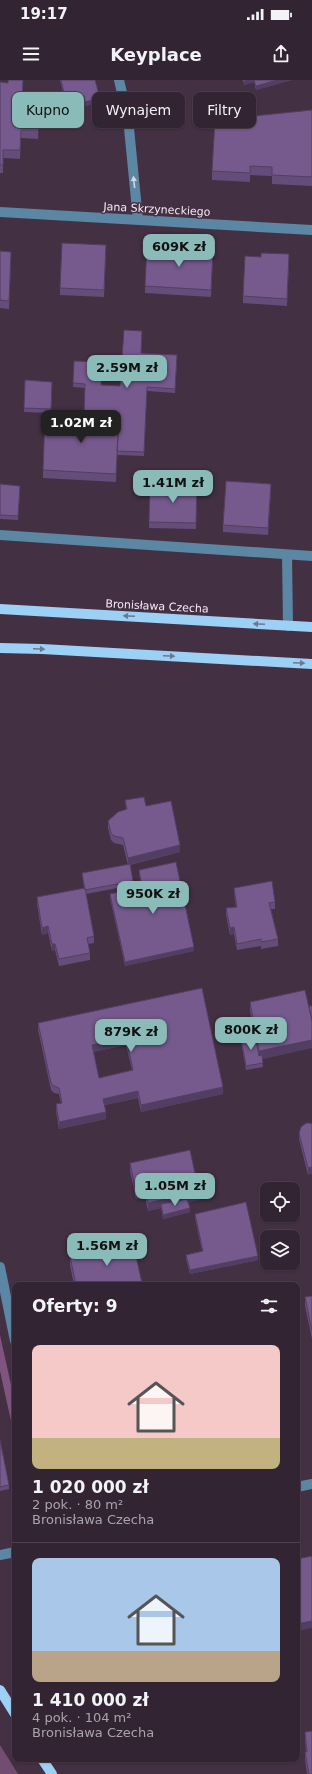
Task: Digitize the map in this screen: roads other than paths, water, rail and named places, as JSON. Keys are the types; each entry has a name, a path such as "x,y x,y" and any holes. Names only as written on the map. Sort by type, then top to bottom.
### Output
{"main road":[{"name":"Bronisława Czecha","path":"0,609 312,627"},
{"path":"0,648 50,649 312,664"},
{"path":"0,1690 12,1709"},
{"path":"44,1762 52,1774"}],"street":[{"path":"118,80 128,118 138,220"},
{"name":"Jana Skrzyneckiego","path":"0,212 312,230"},
{"path":"0,535 312,556"},
{"path":"287,554 288,626"},
{"path":"0,1267 12,1326"},
{"path":"300,1486 312,1484"},
{"path":"0,1555 12,1553"}]}
